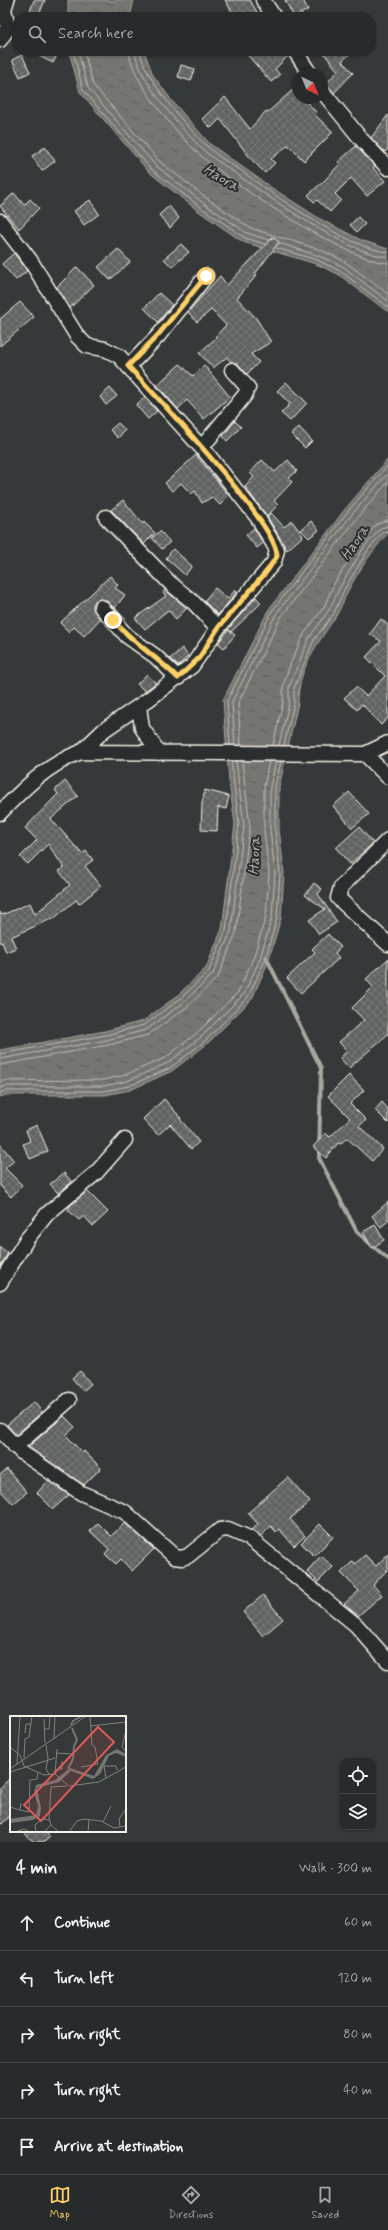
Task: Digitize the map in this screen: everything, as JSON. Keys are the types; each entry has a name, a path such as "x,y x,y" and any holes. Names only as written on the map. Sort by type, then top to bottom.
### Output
{"street":[{"path":"0,40 8,28 4,9 7,0"},
{"path":"263,0 271,12"},
{"path":"298,56 306,68"},
{"path":"328,98 361,139 388,168"},
{"path":"0,221 30,260 77,336 87,346 113,351 128,366 202,447 258,518 277,550 274,562 218,628 199,658 178,678 104,730 81,752 49,767 0,813"},
{"path":"128,366 158,335 206,276"},
{"path":"202,447 245,395 248,388 232,370"},
{"path":"106,517 171,584 193,602 218,628"},
{"path":"100,607 127,636 155,656 178,678"},
{"path":"139,706 142,728 164,753"},
{"path":"81,752 365,754 388,743"},
{"path":"365,754 388,777"},
{"path":"388,840 341,887 338,898 388,944"},
{"path":"0,1282 27,1239 47,1214 96,1173 125,1140"},
{"path":"15,1447 70,1400"},
{"path":"0,1430 15,1447 81,1493 125,1512 175,1556 182,1558 188,1556 220,1530 228,1529 249,1538 356,1625 388,1661"}],"water":[{"path":"68,0 134,0 131,12 68,12"},
{"name":"Haora","path":"70,56 146,56 153,75 172,101 210,144 269,186 320,219 361,240 388,249 388,312 338,274 316,264 243,242 197,210 149,172 80,92"},
{"name":"Haora","path":"388,459 388,533 371,554 348,591 338,613 310,656 301,678 298,703 279,787 279,829 284,873 281,918 268,962 252,999 207,1044 172,1071 130,1090 105,1095 6,1095 0,1097 0,1050 105,1031 143,1021 177,996 206,968 222,929 235,824 229,781 223,700 269,609 346,508"}],"building":[{"path":"34,0 45,0 40,12 30,12"},
{"path":"225,0 250,0 257,12 232,12"},
{"path":"285,0 303,0 308,10 304,12 291,12"},
{"path":"22,56 30,72 20,77 12,60"},
{"path":"39,56 56,56 53,63"},
{"path":"248,56 288,56 275,69 280,75 271,82"},
{"path":"326,56 348,56 342,61 353,73 334,93 328,86 328,82 338,71"},
{"path":"181,65 195,69 191,81 178,77"},
{"path":"292,91 292,104 309,104 317,113 315,115 333,132 304,161 288,145 271,159 275,163 265,173 252,160 220,119 211,128 202,119 225,97 250,129 266,111 268,112"},
{"path":"388,115 388,149 385,152 371,138"},
{"path":"356,146 375,166 373,168 385,181 367,196 351,178 335,194 341,200 330,212 317,200 314,202 308,195 340,164 338,162"},
{"path":"45,147 55,161 42,171 32,156"},
{"path":"14,193 24,205 30,199 39,208 19,229 0,206"},
{"path":"90,200 99,214 84,225 74,211"},
{"path":"169,206 179,218 170,228 159,215"},
{"path":"358,217 365,224 357,232 350,225"},
{"path":"273,237 279,242 255,274 257,275 237,298 256,318 271,342 251,354 259,362 247,374 238,364 231,362 227,357 213,368 199,353 216,338 215,337 226,325 211,310 197,322 188,312 220,276 227,285"},
{"path":"181,244 189,252 172,267 164,259"},
{"path":"118,249 130,262 110,280 98,267"},
{"path":"14,253 27,271 16,280 2,264"},
{"path":"77,267 94,285 70,308 57,287"},
{"path":"159,293 172,305 158,322 144,308"},
{"path":"20,302 34,317 0,346 0,319"},
{"path":"180,364 193,376 204,365 230,397 204,419 187,400 178,409 157,385"},
{"path":"286,382 307,403 290,421 281,413 290,404 277,391"},
{"path":"110,388 117,396 106,405 100,397"},
{"path":"145,397 157,411 148,419 136,405"},
{"path":"235,421 241,427 227,441 223,436"},
{"path":"118,423 125,430 118,438 110,430"},
{"path":"299,427 312,441 305,448 291,434"},
{"path":"196,455 229,496 220,505 212,497 202,503 195,491 191,494 181,483 172,491 165,483"},
{"path":"262,460 275,472 288,460 297,471 289,478 292,482 274,501 278,505 267,516 245,487 254,477 250,473"},
{"path":"123,500 143,524 144,522 155,533 144,544 111,510"},
{"path":"271,513 284,527 292,521 303,536 287,550 267,516"},
{"path":"311,521 319,530 309,538 301,530"},
{"path":"254,528 263,543 257,548 246,535"},
{"path":"160,531 170,542 162,549 152,538"},
{"path":"173,549 192,566 185,575 166,558"},
{"path":"110,576 118,585 115,588 125,595 115,608 127,621 107,601 100,599 95,601 93,608 100,619 84,636 74,627 69,632 60,623"},
{"path":"215,588 228,599 235,590 237,592 218,615 204,601"},
{"path":"165,590 187,608 176,619 168,610 145,629 135,618 166,596 163,593"},
{"path":"256,597 261,603 231,632 228,629"},
{"path":"381,619 388,625 388,718 381,725 362,704 357,710 344,698 356,687 366,696 385,676 366,657 381,641 370,634"},
{"path":"228,630 235,635 224,648 218,643"},
{"path":"182,648 188,656 178,666 170,659"},
{"path":"147,674 156,683 145,691 137,684"},
{"path":"65,781 78,796 51,819 82,854 86,851 93,860 85,866 101,886 79,904 76,900 52,920 51,919 11,937 16,948 6,952 2,942 0,943 0,912 2,915 30,903 35,914 70,885 59,871 64,868 48,844 28,864 20,857 37,840 25,828 58,794 55,790"},
{"path":"205,790 229,796 226,809 218,807 217,831 201,830 202,803"},
{"path":"349,792 369,814 352,828 333,806"},
{"path":"359,827 373,843 350,864 336,848"},
{"path":"314,883 322,889 318,894 337,922 319,934 309,920 325,909 305,895"},
{"path":"328,934 341,947 335,953 339,958 301,993 287,978 315,952 312,949"},
{"path":"388,959 388,1034 349,1068 340,1058 347,1051 339,1042 364,1020 352,1008 373,987 366,979"},
{"path":"349,1075 364,1090 350,1104 366,1120 359,1126 383,1149 372,1161 347,1138 340,1144 338,1143 326,1158 313,1147 325,1133 330,1137 350,1118 328,1096"},
{"path":"164,1099 199,1142 191,1149 170,1124 158,1135 143,1119"},
{"path":"382,1102 388,1109 388,1123 375,1110"},
{"path":"37,1125 48,1151 30,1159 23,1144 30,1141 26,1130"},
{"path":"0,1144 14,1161 5,1168 22,1185 11,1197 0,1186"},
{"path":"64,1173 72,1182 58,1193 50,1184"},
{"path":"87,1191 108,1212 93,1226 84,1216 79,1220 68,1210 70,1206"},
{"path":"388,1202 388,1221 381,1227 372,1216"},
{"path":"375,1225 384,1240 372,1248 363,1232"},
{"path":"0,1247 8,1253 0,1267"},
{"path":"80,1371 91,1384 83,1391 72,1378"},
{"path":"34,1402 42,1412 16,1435 7,1425"},
{"path":"64,1416 75,1427 66,1435 82,1453 84,1451 101,1468 84,1485 28,1447"},
{"path":"7,1469 27,1492 13,1504 0,1490 0,1475"},
{"path":"288,1477 310,1502 290,1519 305,1536 294,1546 279,1529 276,1532 271,1526 261,1536 251,1530 258,1524 248,1513"},
{"path":"48,1481 69,1495 53,1509 37,1493"},
{"path":"98,1523 111,1536 125,1523 154,1549 132,1571 121,1559 116,1564 105,1554 109,1549 90,1531"},
{"path":"320,1524 333,1537 314,1556 301,1543"},
{"path":"388,1554 388,1569 373,1585 382,1595 358,1616 344,1604 359,1591 341,1573 353,1561 355,1564 365,1555 376,1566"},
{"path":"321,1556 333,1567 318,1582 307,1571"},
{"path":"263,1595 283,1619 263,1636 243,1612"},
{"path":"10,1778 10,1816 0,1826 0,1788"},
{"path":"23,1832 45,1832 50,1837 44,1842 34,1842"}],"waterway":[{"path":"266,957 321,1068 319,1158 357,1232 388,1259"}],"route":[{"path":"113,620 127,636 144,650 155,656 178,678 199,658 218,628 267,571 277,556 277,550 274,542 258,518 209,456 128,366 158,335 206,276"}]}
